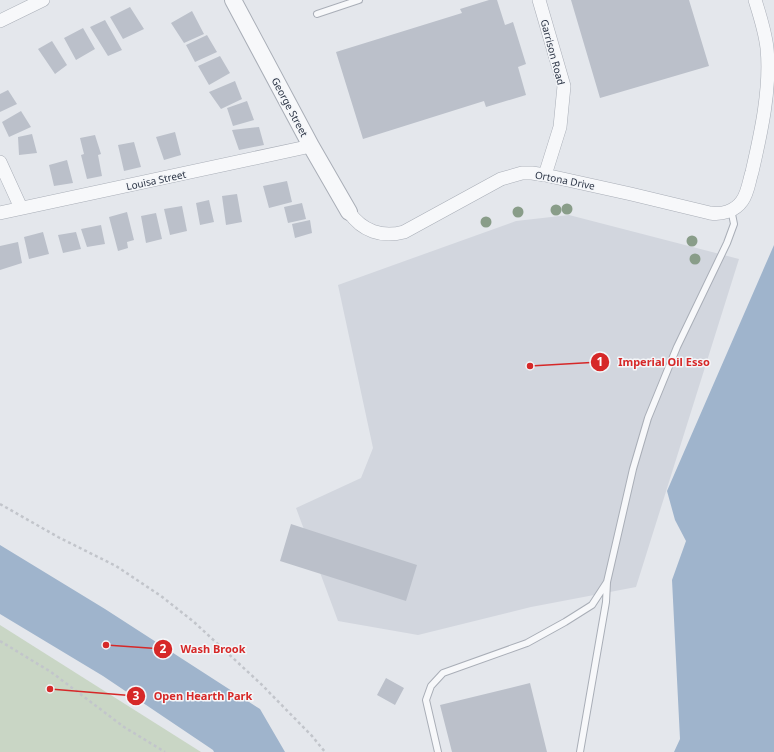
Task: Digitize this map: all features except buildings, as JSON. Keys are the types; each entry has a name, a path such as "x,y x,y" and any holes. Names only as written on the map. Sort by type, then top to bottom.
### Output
{"street":[{"path":"0,21 43,0"},
{"name":"George Street","path":"233,0 311,146 349,212"},
{"name":"Garrison Road","path":"539,0 564,86 560,126 545,175"},
{"path":"731,210 739,205 745,196 759,142 766,96 766,47 761,17 755,0"},
{"name":"Louisa Street","path":"0,213 311,146"},
{"path":"0,162 21,208"},
{"name":"Ortona Drive","path":"349,212 360,224 368,230 376,233 395,234 404,232 501,179 522,173 545,175 710,213 721,214 731,210"}],"lane":[{"path":"317,14 359,0"},
{"path":"580,752 606,602 607,582 633,469 648,418 677,347 727,243 734,224 731,210"},
{"path":"438,752 426,700 430,686 443,673 527,643 552,629 592,605 607,582"}],"path":[{"path":"0,504 58,537 116,566 161,596 194,622 261,684 325,752"},
{"path":"0,641 51,672 124,727 165,752"}],"shaded area":[{"path":"569,215 739,259 636,587 531,607 418,635 338,621 296,508 361,478 373,448 338,285 516,221"}],"green space":[{"path":"0,625 201,752 0,752"}],"water":[{"path":"774,245 774,752 674,752 680,739 672,580 686,541 675,520 667,491"},
{"path":"0,545 105,609 260,709 285,752 214,752 103,676 0,614"}],"place":[{"name":"Imperial Oil Esso","path":"530,366"},
{"name":"Wash Brook","path":"106,645"},
{"name":"Open Hearth Park","path":"50,689"}]}
